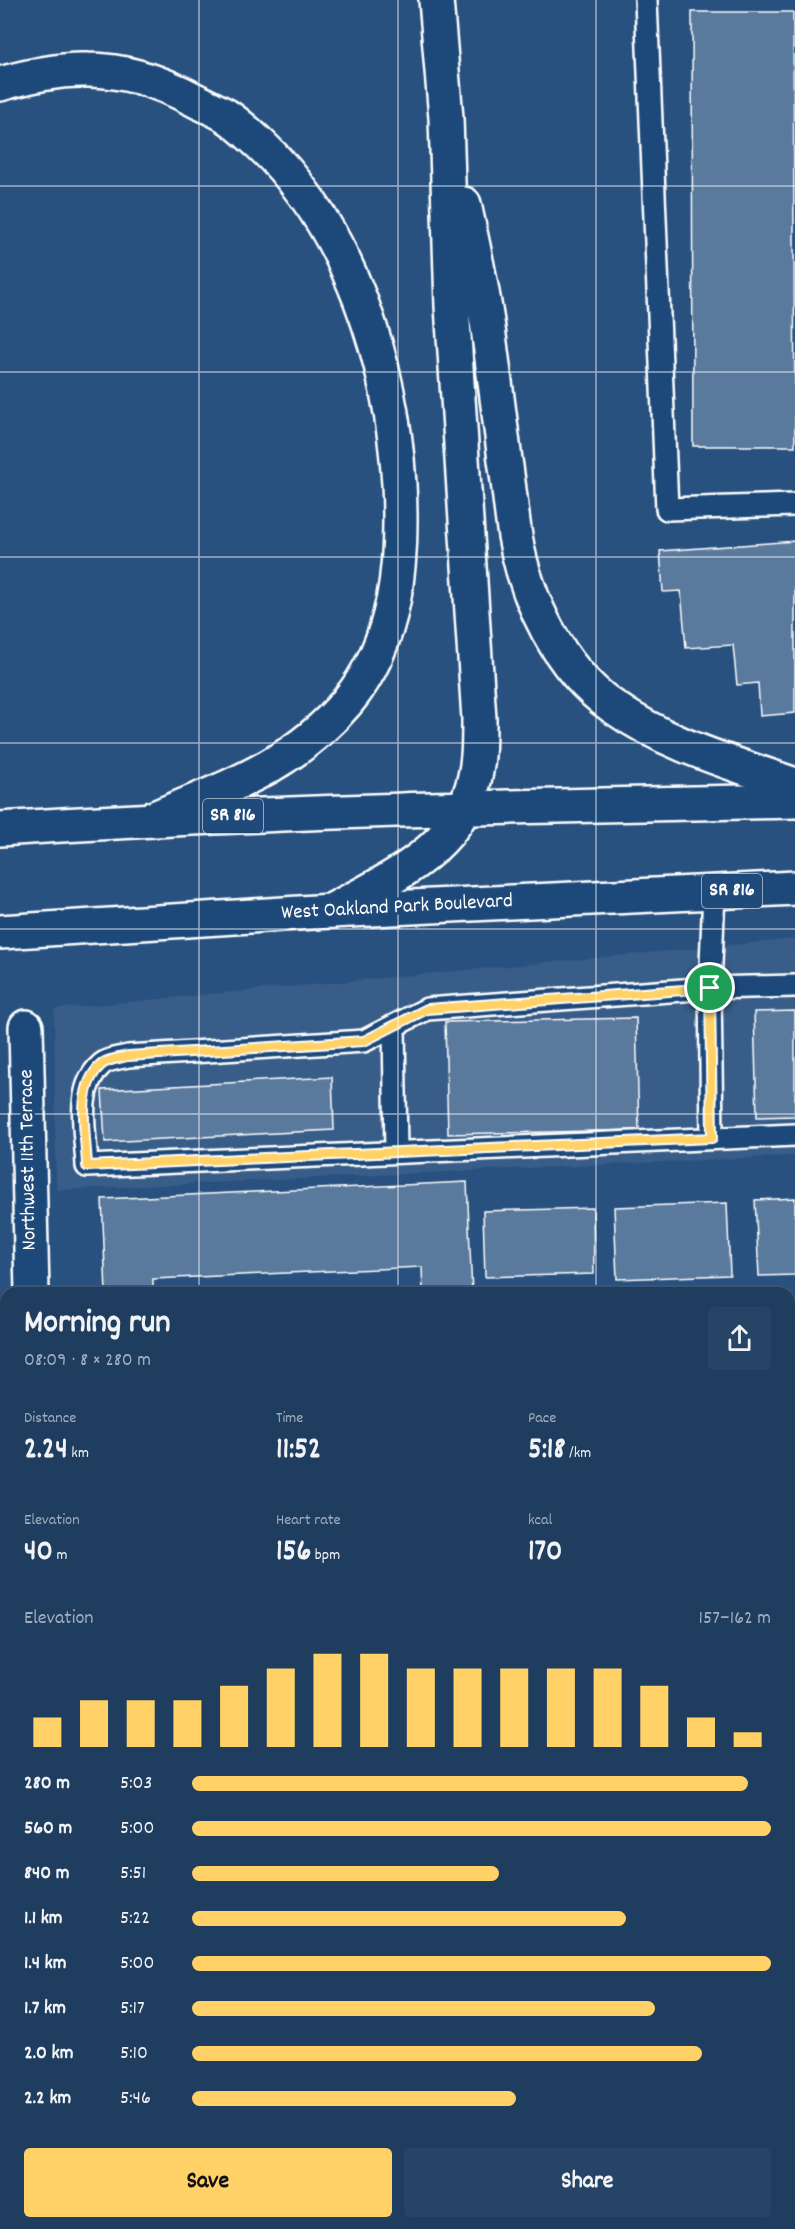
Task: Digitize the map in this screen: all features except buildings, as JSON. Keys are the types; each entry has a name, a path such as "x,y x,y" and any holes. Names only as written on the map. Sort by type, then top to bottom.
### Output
{"main road":[{"path":"331,911 375,887 440,843 465,808 477,767 479,719 452,306 446,118 436,0"},
{"path":"0,84 29,75 89,69 144,78 174,89 227,116 275,158 300,187 337,245 365,317 387,388 398,465 400,549 396,589 389,623 364,677 347,702 298,750 268,769 152,819"},
{"path":"446,118 485,303 515,537 531,592 543,619 570,664 588,686 611,706 664,738 795,785"},
{"name":"SR 816","path":"0,829 152,819 465,808 795,801"},
{"name":"West Oakland Park Boulevard","path":"0,933 331,911 795,888"},
{"name":"Northwest 11th Terrace","path":"26,1027 32,1287"}],"lane":[{"path":"646,0 667,509 795,505"},
{"path":"712,1138 710,988 714,892"},
{"path":"795,986 710,988 427,1009 364,1041 128,1056 102,1063 93,1074 84,1097 87,1166 795,1134"},
{"path":"394,1027 396,1152"}],"shaded area":[{"path":"795,939 795,1156 56,1190 54,1009"}],"route":[{"path":"710,988 712,1138 87,1166 84,1097 93,1074 102,1063 128,1056 364,1041 427,1009 710,988"}]}
